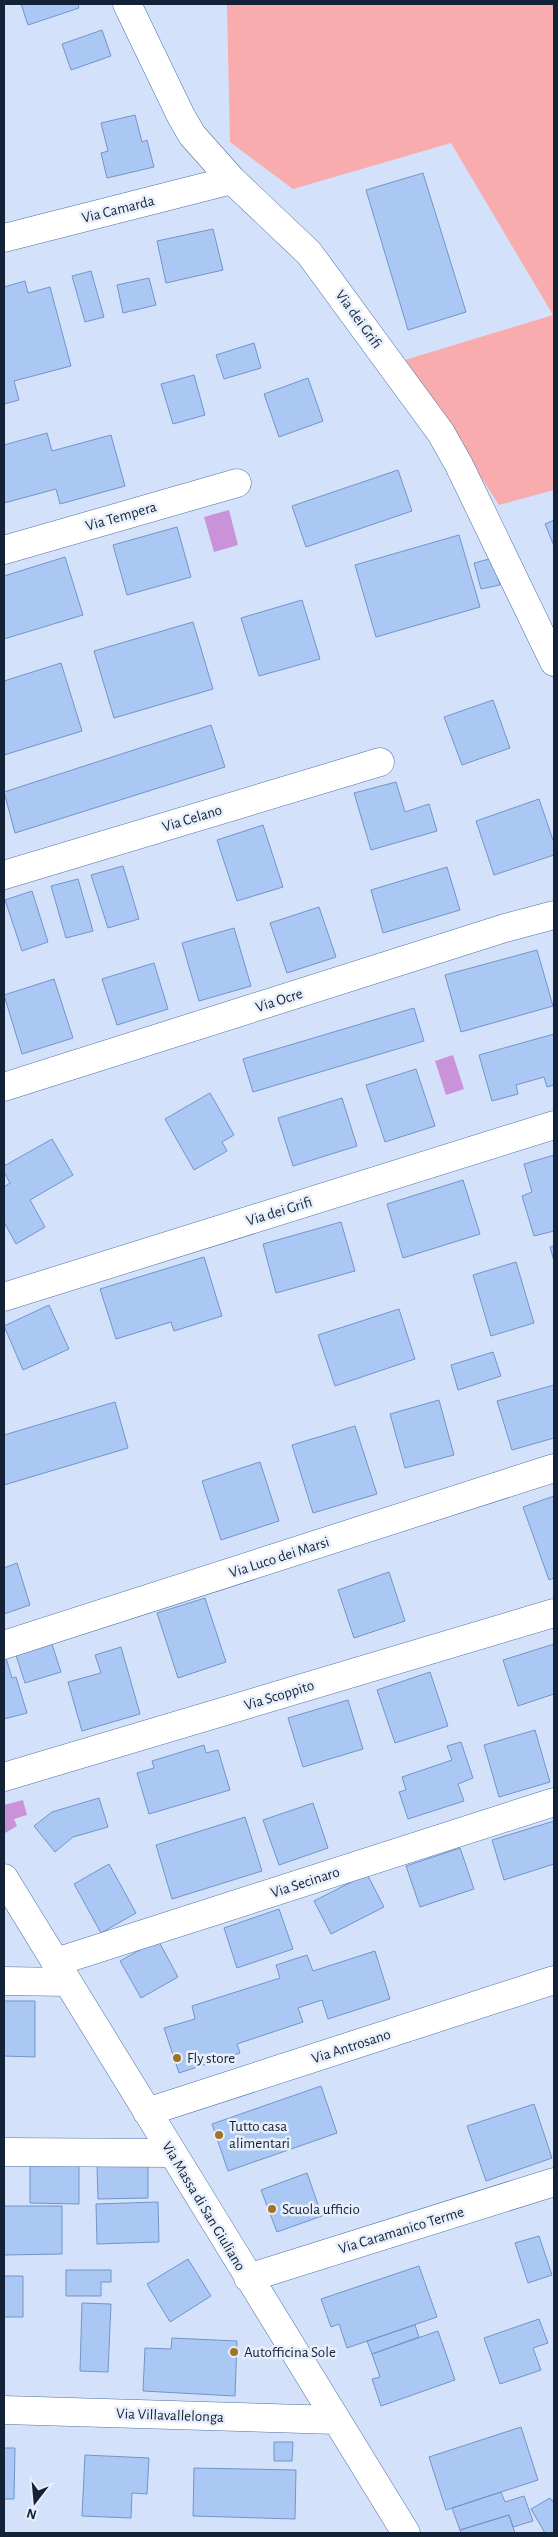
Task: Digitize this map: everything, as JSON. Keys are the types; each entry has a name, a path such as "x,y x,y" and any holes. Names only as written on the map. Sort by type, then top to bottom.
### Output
{"street":[{"name":"Via dei Grifi","path":"127,4 186,125 232,180 309,254 441,433 459,466 554,662"},
{"name":"Via Camarda","path":"4,238 232,180"},
{"name":"Via Tempera","path":"4,550 237,483"},
{"name":"Via Celano","path":"4,875 380,762"},
{"name":"Via Ocre","path":"4,1087 505,928 554,915"},
{"name":"Via dei Grifi","path":"4,1298 554,1125"},
{"name":"Via Luco dei Marsi","path":"4,1645 554,1468"},
{"name":"Via Scoppito","path":"4,1777 554,1613"},
{"name":"Via Secinaro","path":"4,1981 62,1972 554,1802"},
{"name":"Via Massa di San Giuliano","path":"4,1878 406,2533"},
{"name":"Via Antrosano","path":"147,2112 554,1980"},
{"path":"4,2152 172,2153"},
{"name":"Via Caramanico Terme","path":"248,2278 554,2182"},
{"name":"Via Villavallelonga","path":"4,2410 336,2420"}],"shaded area":[{"path":"227,4 554,4 554,490 499,505 405,360 553,315 451,143 293,189 230,142"},
{"path":"229,510 238,545 214,552 204,517"},
{"path":"453,1055 464,1089 446,1095 435,1061"},
{"path":"23,1800 27,1815 14,1819 17,1826 5,1833 4,1805"}],"building":[{"path":"21,4 78,4 79,8 28,25"},
{"path":"102,30 111,56 71,70 62,44"},
{"path":"135,115 142,142 147,140 154,167 107,178 101,153 108,151 101,123"},
{"path":"423,173 466,312 408,330 366,190"},
{"path":"213,229 223,270 166,283 157,241"},
{"path":"91,271 104,317 85,322 72,276"},
{"path":"149,278 156,305 123,313 117,285"},
{"path":"25,281 28,293 50,287 71,366 14,381 19,400 4,404 4,287"},
{"path":"254,343 261,368 224,379 216,355"},
{"path":"194,375 205,415 173,424 161,384"},
{"path":"308,378 323,421 279,437 264,394"},
{"path":"47,433 52,451 111,435 125,486 60,504 56,489 4,503 4,445"},
{"path":"398,470 412,511 306,547 292,506"},
{"path":"554,520 554,546 545,524"},
{"path":"177,527 191,577 127,595 113,545"},
{"path":"459,535 480,607 376,637 355,565"},
{"path":"65,557 83,615 4,639 4,576"},
{"path":"493,558 500,585 481,589 474,563"},
{"path":"302,600 320,659 259,676 241,618"},
{"path":"193,622 213,689 114,718 94,651"},
{"path":"61,663 82,731 4,755 4,681"},
{"path":"493,700 510,748 462,765 444,717"},
{"path":"211,725 225,767 15,833 4,792"},
{"path":"396,782 405,812 429,804 437,831 371,850 354,793"},
{"path":"539,799 554,843 554,855 494,875 476,821"},
{"path":"263,825 283,887 237,901 217,840"},
{"path":"123,866 139,919 108,928 91,875"},
{"path":"447,867 460,910 383,933 371,890"},
{"path":"78,879 93,931 66,938 51,886"},
{"path":"32,891 48,942 22,951 5,900"},
{"path":"319,907 336,957 287,973 270,923"},
{"path":"234,928 251,986 199,1001 182,943"},
{"path":"537,950 553,1006 461,1032 445,975"},
{"path":"154,963 168,1009 117,1025 102,979"},
{"path":"54,979 73,1038 22,1054 4,995"},
{"path":"414,1008 424,1041 253,1092 243,1059"},
{"path":"554,1034 554,1085 547,1087 544,1077 516,1085 518,1094 492,1101 479,1055"},
{"path":"416,1069 435,1126 385,1142 366,1085"},
{"path":"210,1093 234,1135 222,1142 227,1151 194,1170 165,1119"},
{"path":"342,1098 357,1146 293,1166 278,1118"},
{"path":"52,1139 73,1175 30,1200 45,1227 16,1244 4,1222 4,1187 10,1183 4,1172 4,1166"},
{"path":"554,1155 554,1231 534,1236 522,1196 532,1192 524,1164"},
{"path":"463,1180 480,1234 403,1258 387,1204"},
{"path":"341,1222 355,1271 276,1293 263,1244"},
{"path":"554,1246 554,1261 550,1247"},
{"path":"204,1257 222,1316 174,1331 171,1322 116,1339 100,1289"},
{"path":"516,1262 534,1323 491,1336 473,1275"},
{"path":"49,1305 69,1349 23,1370 4,1326"},
{"path":"399,1309 415,1359 335,1386 318,1335"},
{"path":"493,1352 501,1376 458,1390 451,1365"},
{"path":"554,1385 554,1438 512,1450 497,1401"},
{"path":"439,1400 454,1455 405,1468 390,1414"},
{"path":"115,1402 128,1448 4,1485 4,1435"},
{"path":"355,1426 377,1494 313,1513 292,1445"},
{"path":"260,1462 279,1521 221,1540 202,1481"},
{"path":"554,1496 554,1578 549,1580 523,1507"},
{"path":"17,1563 30,1605 4,1614 4,1568"},
{"path":"389,1572 405,1621 354,1638 338,1590"},
{"path":"205,1598 226,1662 178,1678 157,1613"},
{"path":"51,1641 61,1672 25,1683 15,1652"},
{"path":"554,1644 554,1694 518,1706 503,1660"},
{"path":"121,1647 140,1714 82,1731 68,1682 101,1673 95,1655"},
{"path":"4,1658 6,1658 12,1678 16,1677 27,1713 4,1719"},
{"path":"430,1672 448,1726 395,1743 377,1690"},
{"path":"348,1700 363,1749 303,1767 288,1718"},
{"path":"535,1730 550,1782 499,1797 484,1745"},
{"path":"461,1742 473,1778 458,1784 464,1801 408,1819 399,1792 406,1790 402,1777 452,1760 447,1746"},
{"path":"204,1745 206,1753 218,1750 230,1790 149,1814 137,1773 154,1768 152,1761"},
{"path":"99,1798 108,1827 73,1837 55,1852 34,1826 52,1812"},
{"path":"313,1803 328,1848 279,1865 263,1820"},
{"path":"245,1817 262,1871 172,1899 156,1845"},
{"path":"554,1821 554,1864 504,1880 492,1840"},
{"path":"460,1848 474,1889 420,1907 406,1866"},
{"path":"109,1864 136,1913 101,1933 74,1884"},
{"path":"367,1874 384,1907 331,1934 314,1901"},
{"path":"279,1909 293,1949 237,1968 224,1928"},
{"path":"158,1940 178,1977 141,1998 120,1961"},
{"path":"375,1951 390,1999 328,2019 322,2000 298,2008 303,2022 237,2044 240,2053 179,2073 164,2028 195,2019 192,2006 280,1978 276,1965 307,1955 313,1971"},
{"path":"4,2001 35,2001 35,2057 4,2056"},
{"path":"321,2086 337,2133 228,2171 212,2124"},
{"path":"534,2104 552,2158 486,2181 467,2126"},
{"path":"30,2165 79,2166 79,2204 30,2203"},
{"path":"148,2165 148,2198 98,2199 97,2166"},
{"path":"307,2173 322,2216 277,2232 261,2190"},
{"path":"158,2202 159,2242 97,2244 96,2204"},
{"path":"4,2206 62,2206 62,2254 4,2255"},
{"path":"539,2236 552,2275 528,2283 515,2243"},
{"path":"188,2259 211,2296 170,2322 147,2284"},
{"path":"419,2266 437,2317 347,2348 339,2324 331,2327 321,2299"},
{"path":"66,2270 111,2270 111,2282 101,2282 101,2296 66,2296"},
{"path":"4,2276 23,2276 23,2317 4,2317"},
{"path":"82,2303 111,2304 108,2372 80,2371"},
{"path":"539,2319 548,2343 533,2348 541,2370 500,2384 484,2338"},
{"path":"415,2325 419,2337 372,2354 367,2341"},
{"path":"438,2331 455,2380 381,2406 372,2379 380,2377 372,2354"},
{"path":"172,2338 237,2341 235,2396 143,2391 145,2348 171,2349"},
{"path":"521,2427 538,2480 446,2510 429,2457"},
{"path":"274,2442 293,2442 292,2461 274,2461"},
{"path":"4,2448 15,2448 14,2499 4,2499"},
{"path":"85,2455 149,2458 147,2494 132,2493 131,2518 82,2516"},
{"path":"194,2468 296,2470 295,2519 193,2516"},
{"path":"501,2492 505,2502 524,2496 533,2521 513,2527 509,2515 460,2530 452,2508"},
{"path":"550,2498 552,2501 554,2500 554,2533 545,2533 531,2509"},
{"path":"509,2515 515,2533 461,2533 460,2530"}],"place":[{"name":"Fly store","path":"177,2058"},
{"name":"Tutto casa alimentari","path":"219,2135"},
{"name":"Scuola ufficio","path":"272,2209"},
{"name":"Autofficina Sole","path":"234,2352"}]}
